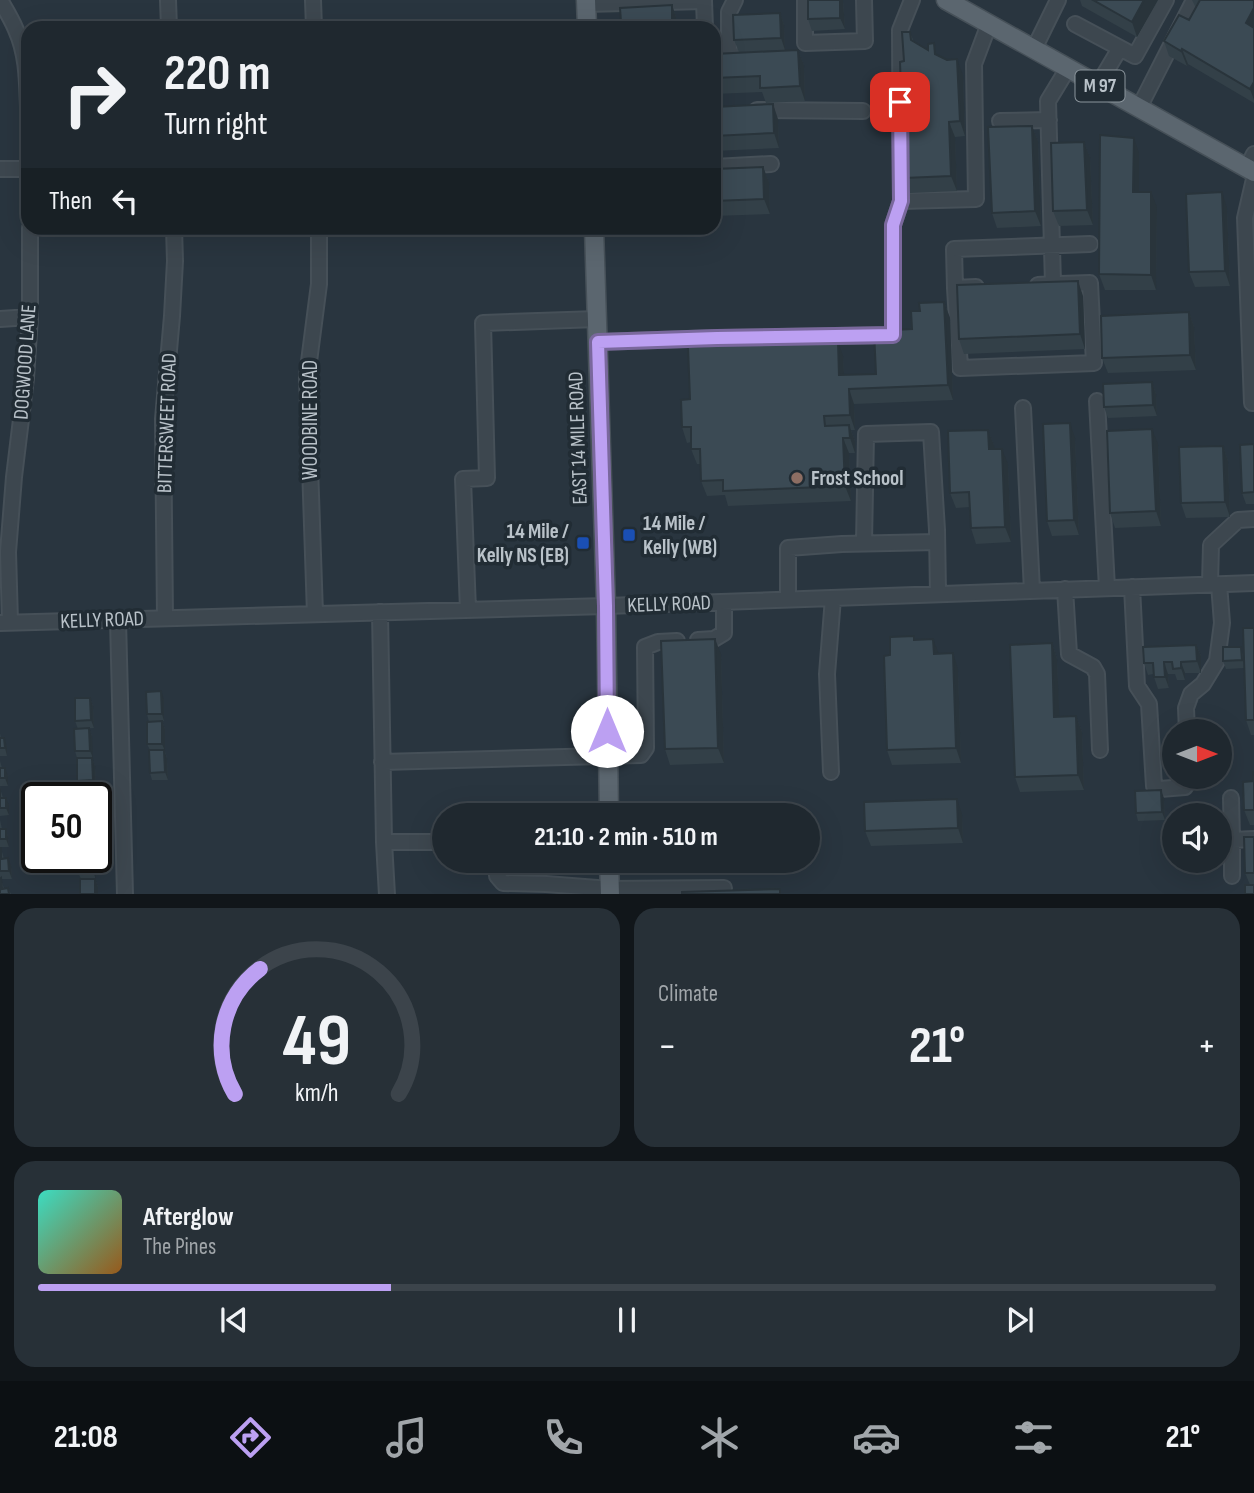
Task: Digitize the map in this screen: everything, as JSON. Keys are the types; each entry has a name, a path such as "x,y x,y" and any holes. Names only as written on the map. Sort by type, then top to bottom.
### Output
{"main road":[{"name":"M 97","path":"946,0 1252,168"},
{"path":"586,2 587,21"},
{"name":"EAST 14 MILE ROAD","path":"594,235 606,606 609,803"},
{"path":"609,873 610,892"}],"street":[{"path":"0,0 21,43"},
{"path":"169,0 169,21"},
{"path":"313,0 314,21"},
{"path":"735,0 729,12 729,55 756,55"},
{"path":"805,0 800,48 865,41 864,0"},
{"path":"598,342 893,335 893,225 901,201 900,30 912,0"},
{"path":"1034,49 1058,0"},
{"path":"1075,24 1135,56 1166,0"},
{"path":"1139,108 1194,0"},
{"path":"586,2 704,1 705,21"},
{"path":"901,201 976,199 974,64 989,24"},
{"path":"1098,85 1120,48"},
{"path":"1053,284 1048,101 1068,68"},
{"path":"737,109 863,111"},
{"path":"1000,121 1049,120"},
{"path":"721,167 771,164"},
{"path":"1252,168 1245,218 1254,403"},
{"path":"0,169 21,169"},
{"name":"DOGWOOD LANE","path":"5,623 7,477 26,378 30,317 30,235"},
{"name":"BITTERSWEET ROAD","path":"164,618 163,419 172,316 174,235"},
{"name":"WOODBINE ROAD","path":"315,614 307,377 319,284 319,235"},
{"path":"1028,285 1090,283 1094,363 960,368 954,249 1090,244"},
{"path":"955,288 992,286"},
{"path":"0,319 30,317"},
{"path":"468,610 463,479 487,478 483,323 597,319"},
{"path":"1097,401 1107,588"},
{"path":"1023,408 1031,591"},
{"path":"864,543 866,434 931,432 938,594"},
{"path":"1186,719 1186,708 1191,694 1203,684 1217,661 1222,622 1214,584 1211,545 1238,520 1254,519"},
{"path":"788,599 788,548 937,542"},
{"name":"KELLY ROAD","path":"5,623 606,606 1254,583"},
{"path":"1132,587 1137,686 1149,704 1154,786 1162,789"},
{"path":"1065,589 1069,654 1093,667 1097,674 1100,750"},
{"path":"831,772 827,674 833,598"},
{"path":"382,762 640,755 646,748 645,647 658,642 714,639 724,633 724,602"},
{"path":"380,612 387,894"},
{"path":"118,620 125,894"},
{"path":"1231,799 1231,803"},
{"path":"1232,840 1254,839"},
{"path":"384,842 432,842"},
{"path":"497,873 503,883 546,884 610,892 724,888"}],"building":[{"path":"808,0 840,0 840,18 808,19"},
{"path":"1093,0 1144,0 1132,22"},
{"path":"1200,0 1254,0 1254,8 1246,23 1254,28 1254,82 1250,89 1164,41 1179,15 1189,20"},
{"path":"672,5 672,20 621,21 620,8"},
{"path":"780,13 781,38 734,40 733,15"},
{"path":"902,32 910,32 911,40 928,50 928,44 934,43 935,54 947,60 957,59 960,121 949,122 951,176 904,178 900,62 904,61"},
{"path":"798,50 800,86 760,88 760,76 721,78 721,54"},
{"path":"773,104 774,133 721,136 721,107"},
{"path":"1032,126 1035,211 992,213 988,127"},
{"path":"1100,135 1134,138 1133,192 1151,192 1151,275 1099,274"},
{"path":"1084,142 1087,210 1053,211 1051,143"},
{"path":"763,167 764,199 721,201 721,169"},
{"path":"1222,192 1225,271 1189,272 1186,194"},
{"path":"1078,281 1080,334 959,339 957,285"},
{"path":"944,302 948,385 849,389 850,415 824,416 825,426 849,425 850,438 843,438 845,486 723,491 723,480 701,481 700,449 691,449 691,427 682,427 681,400 690,399 688,347 748,344 747,332 771,331 772,343 838,341 839,375 876,374 874,331 912,329 911,311 920,311 919,303"},
{"path":"1189,312 1190,355 1102,358 1101,316"},
{"path":"1152,382 1153,405 1104,407 1103,384"},
{"path":"1070,423 1074,520 1047,521 1043,424"},
{"path":"1152,429 1156,511 1110,513 1107,431"},
{"path":"988,430 989,449 1002,449 1005,527 971,528 969,492 950,493 948,431"},
{"path":"1254,444 1254,492 1242,493 1240,445"},
{"path":"1223,446 1225,502 1181,503 1179,447"},
{"path":"1243,628 1254,628 1254,720 1246,720"},
{"path":"914,636 914,640 933,639 934,654 953,653 956,748 887,750 884,656 890,655 890,637"},
{"path":"715,639 718,748 665,749 661,641"},
{"path":"1052,643 1054,717 1076,716 1078,775 1015,777 1010,645"},
{"path":"1196,645 1197,661 1181,662 1181,668 1173,669 1172,662 1164,662 1165,677 1154,677 1153,663 1144,663 1143,647"},
{"path":"1223,647 1241,647 1242,660 1223,661"},
{"path":"161,691 162,714 147,714 146,692"},
{"path":"75,698 90,698 91,720 75,721"},
{"path":"162,721 162,744 147,744 147,722"},
{"path":"89,728 90,751 75,751 74,729"},
{"path":"0,738 4,738 5,748 0,748"},
{"path":"149,750 164,750 165,772 150,773"},
{"path":"77,758 92,758 93,780 77,781"},
{"path":"0,768 5,768 5,778 0,778"},
{"path":"1253,772 1254,810 1244,810 1243,782 1253,781"},
{"path":"1161,790 1162,812 1136,813 1135,791"},
{"path":"0,798 6,798 6,808 0,808"},
{"path":"957,799 958,828 865,831 864,802"},
{"path":"0,829 6,829 6,839 0,839"},
{"path":"1244,837 1254,837 1254,873 1245,873"},
{"path":"0,848 1,859 8,858 9,871 0,871"},
{"path":"1,878 2,889 8,888 9,894 0,894"},
{"path":"80,879 95,879 95,894 80,894"},
{"path":"1245,885 1254,885 1254,894 1245,894"},
{"path":"780,889 780,894 682,894 682,892"}],"place":[{"name":"Frost School","path":"797,478"},
{"name":"14 Mile / Kelly (WB)","path":"629,535"},
{"name":"14 Mile / Kelly NS (EB)","path":"583,543"}],"route":[{"path":"607,731 598,342 893,335 893,225 901,201 900,102"}]}
